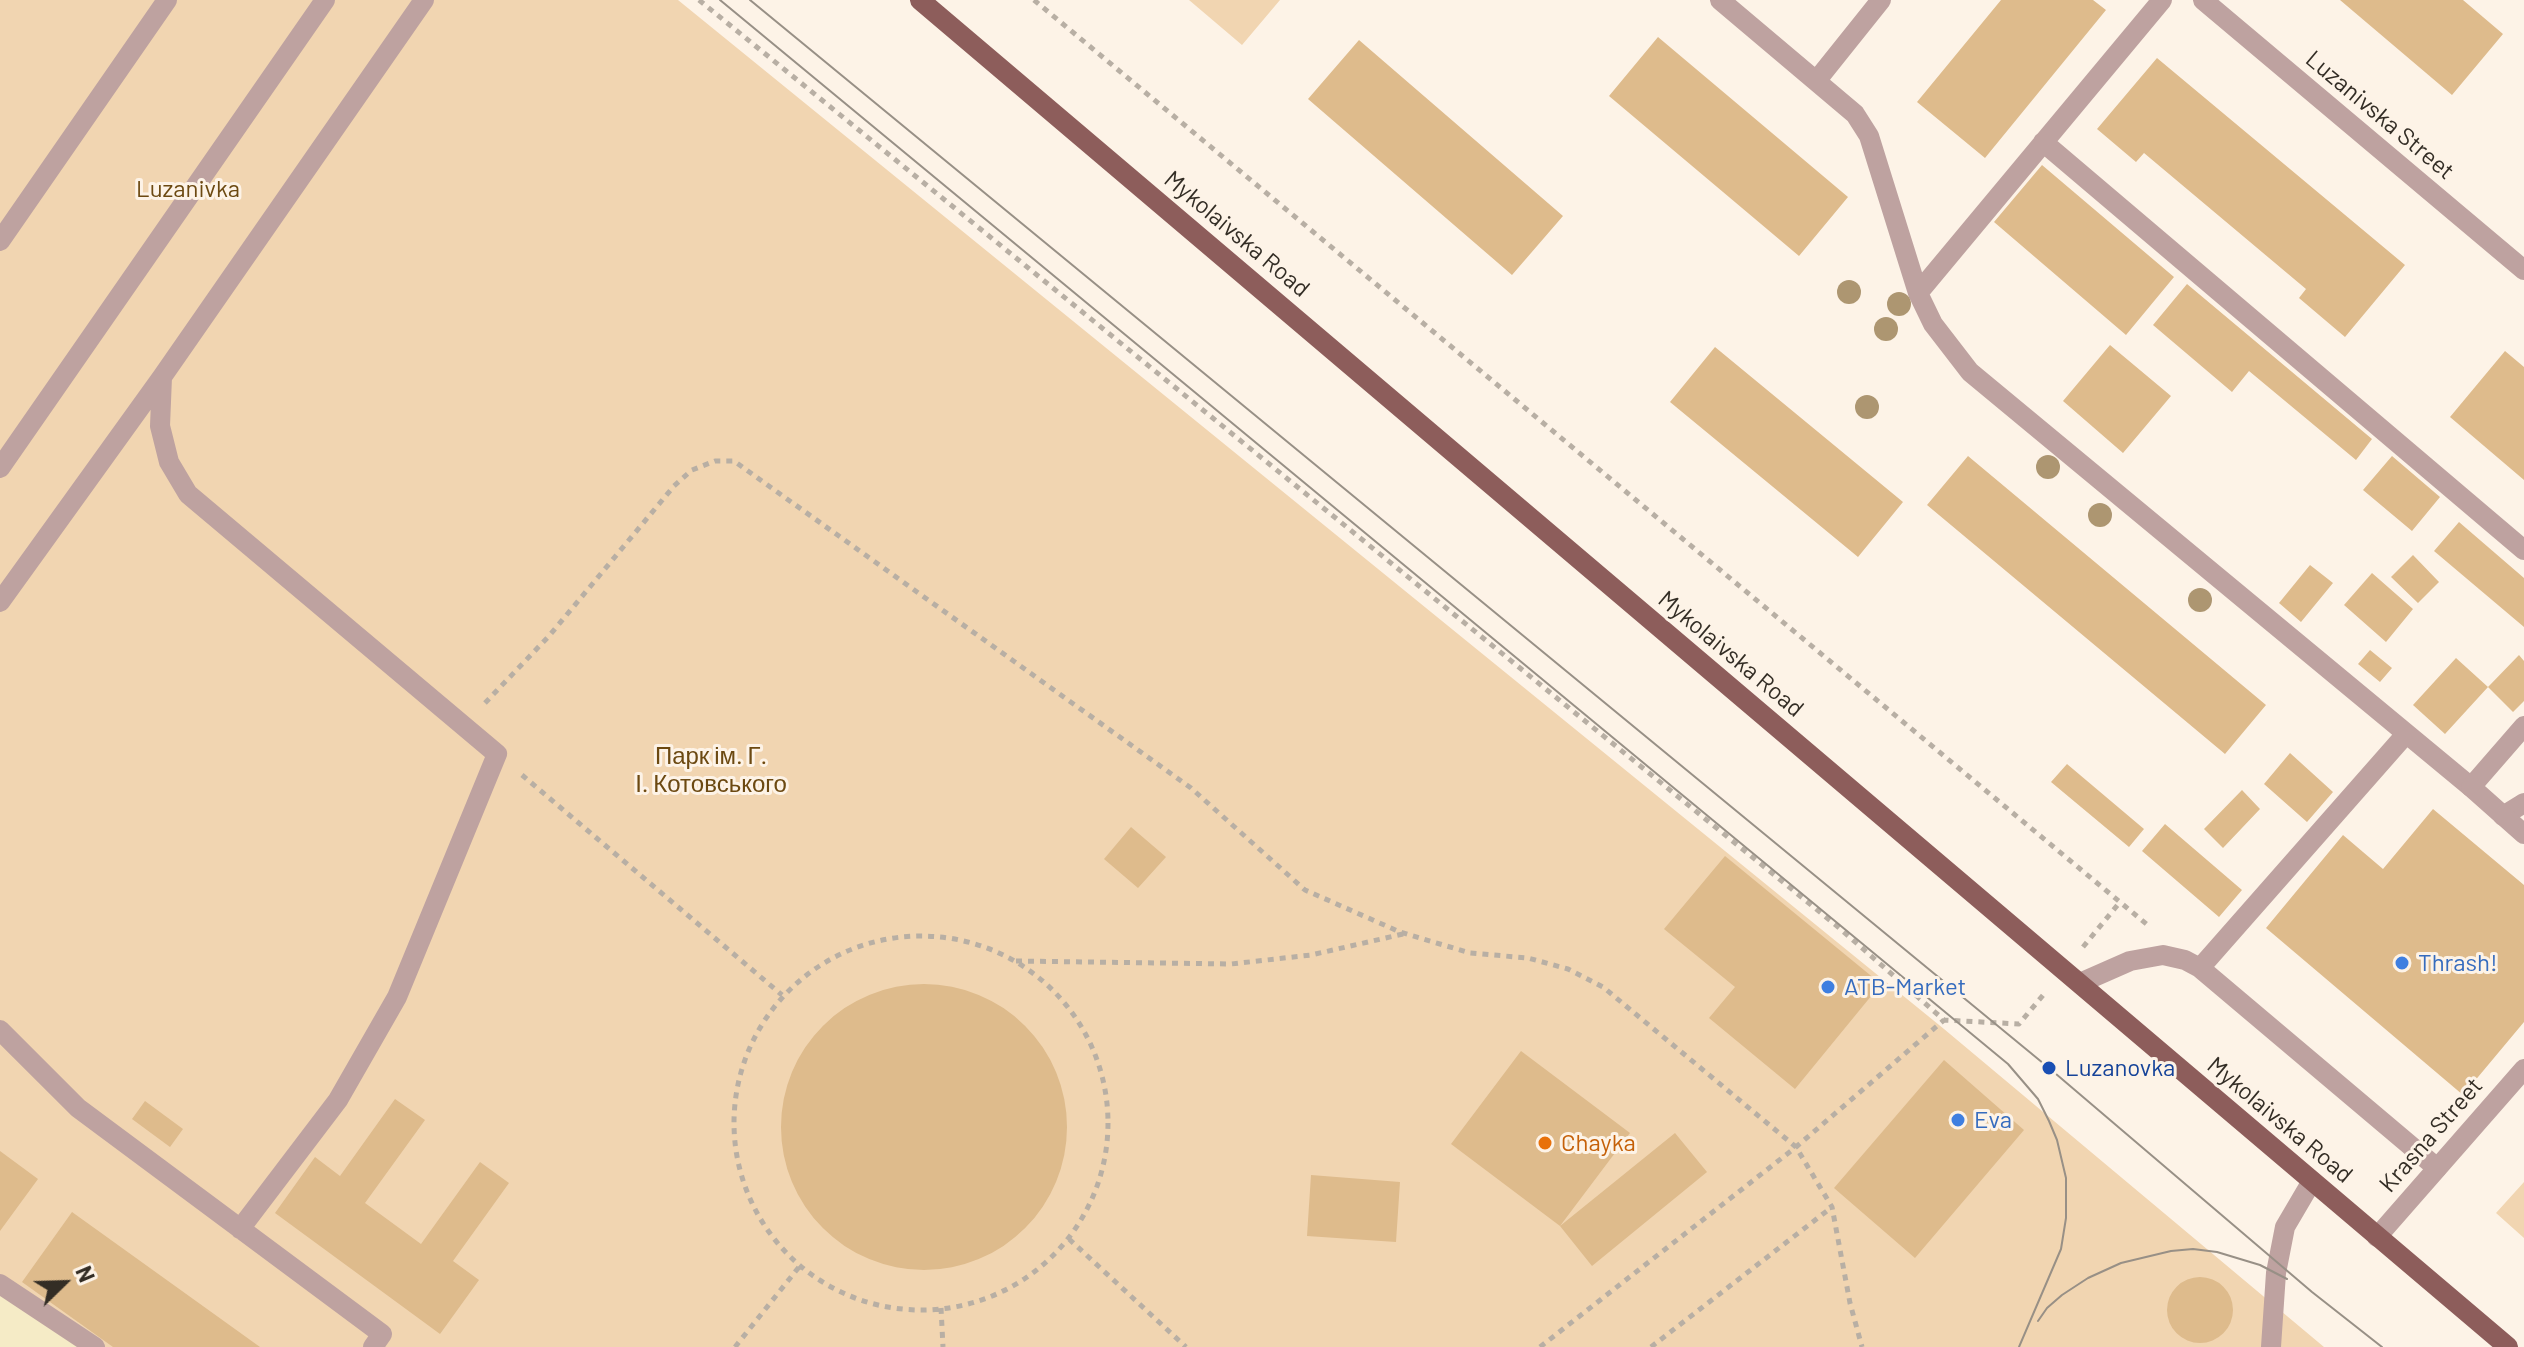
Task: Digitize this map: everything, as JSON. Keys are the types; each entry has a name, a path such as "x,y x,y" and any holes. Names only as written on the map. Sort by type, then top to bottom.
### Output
{"main road":[{"name":"Mykolaivska Road","path":"920,0 2508,1347"}],"street":[{"path":"0,241 167,0"},
{"path":"0,468 325,0"},
{"path":"0,602 162,377 424,0"},
{"path":"1720,0 1855,114 1869,136 1918,293 1945,342 1970,372 2524,834"},
{"path":"1817,80 1881,0"},
{"path":"1918,293 2162,0"},
{"name":"Luzanivska Street","path":"2203,0 2524,270"},
{"path":"2043,142 2524,550"},
{"path":"162,377 160,426 169,462 188,494 497,754 397,997 338,1100 240,1229"},
{"path":"2471,787 2524,726"},
{"path":"2200,968 2406,734"},
{"path":"2503,816 2524,803"},
{"path":"2080,983 2130,961 2163,955 2185,960 2200,968 2437,1168"},
{"path":"0,1030 78,1108 382,1334 373,1347"},
{"name":"Krasna Street","path":"2377,1237 2524,1069"},
{"path":"2271,1347 2276,1273 2285,1227 2312,1181"},
{"path":"0,1284 95,1347"}],"path":[{"path":"699,0 1812,906 1929,1007"},
{"path":"1034,0 2154,930"},
{"path":"462,724 549,636 674,486 692,470 715,461 734,461 1191,788 1305,890 1404,934 1470,953 1542,961 1568,969 1603,987 1796,1147 1832,1207 1850,1303 1862,1347"},
{"path":"497,754 782,995"},
{"path":"1016,961 1231,964 1311,955 1404,934"},
{"path":"892,937 956,938 1016,961 1064,1002 1097,1057 1109,1120 1099,1183 1069,1239 1024,1280 969,1305 941,1308 910,1311 851,1298 799,1267 760,1221 737,1165 734,1105 749,1046 782,995 832,957 892,937"},
{"path":"1540,1347 1796,1147 1944,1020"},
{"path":"1651,1347 1832,1207"},
{"path":"1069,1239 1186,1347"},
{"path":"735,1347 799,1267"},
{"path":"941,1308 943,1347"}],"green space":[{"name":"Парк ім. Г. І. Котовського","path":"0,0 678,0 1944,1029 2324,1347 95,1347 0,1284"},
{"path":"1189,0 1280,0 1242,45"},
{"path":"2524,1182 2524,1238 2496,1213"}],"sand":[{"path":"0,1284 95,1347 0,1347"}],"building":[{"path":"2001,0 2093,0 2106,10 1985,158 1917,102"},
{"path":"2340,0 2463,0 2503,34 2452,95"},
{"path":"1658,37 1848,197 1799,256 1609,96"},
{"path":"1359,40 1563,216 1512,275 1308,99"},
{"path":"2157,58 2405,265 2345,337 2299,298 2306,289 2144,153 2136,162 2097,129"},
{"path":"2042,165 2174,277 2126,335 1994,222"},
{"path":"2187,284 2372,439 2356,460 2249,371 2232,392 2153,325"},
{"path":"2110,345 2171,396 2123,453 2063,401"},
{"path":"1715,347 1903,502 1858,557 1670,402"},
{"path":"2505,351 2524,367 2524,480 2450,417"},
{"path":"1968,456 2266,705 2225,754 1927,505"},
{"path":"2392,456 2440,497 2412,531 2363,490"},
{"path":"2459,522 2524,578 2524,627 2434,551"},
{"path":"2413,555 2439,582 2418,603 2391,577"},
{"path":"2310,565 2333,583 2301,622 2279,603"},
{"path":"2372,573 2413,609 2386,642 2344,605"},
{"path":"2370,650 2392,668 2380,682 2358,664"},
{"path":"2519,655 2524,661 2524,701 2513,712 2488,687"},
{"path":"2456,658 2488,687 2445,734 2413,705"},
{"path":"2290,753 2333,792 2307,822 2264,784"},
{"path":"2067,764 2144,829 2129,847 2051,782"},
{"path":"2242,790 2260,809 2223,848 2204,829"},
{"path":"2433,809 2524,885 2524,1022 2463,1095 2266,928 2343,835 2383,869"},
{"path":"2165,824 2242,890 2219,917 2142,851"},
{"path":"1131,827 1166,857 1138,888 1104,859"},
{"path":"1725,856 1881,984 1795,1089 1709,1018 1735,987 1664,929"},
{"path":"910,984 938,984 966,990 992,1001 1015,1016 1035,1036 1050,1059 1061,1085 1067,1127 1065,1155 1050,1195 1035,1218 1015,1238 992,1253 966,1264 938,1270 910,1270 882,1264 856,1253 833,1238 813,1218 798,1195 787,1169 781,1141 781,1113 787,1085 798,1059 813,1036 833,1016 856,1001 882,990"},
{"path":"1521,1051 1630,1133 1560,1226 1451,1144"},
{"path":"1944,1060 2024,1130 1915,1258 1834,1188"},
{"path":"395,1099 425,1120 365,1203 421,1244 480,1162 509,1183 453,1261 479,1280 440,1334 275,1213 315,1157 340,1176"},
{"path":"145,1101 183,1129 170,1147 132,1119"},
{"path":"1675,1133 1707,1172 1592,1266 1560,1226"},
{"path":"0,1151 38,1179 0,1231"},
{"path":"1311,1175 1400,1182 1396,1242 1307,1236"},
{"path":"72,1212 260,1347 113,1347 22,1282"},
{"path":"2206,1277 2224,1286 2231,1297 2231,1323 2224,1334 2213,1341 2194,1343 2176,1334 2169,1323 2167,1304 2176,1286 2187,1279"}],"tram line":[{"path":"720,0 2008,1064 2038,1099 2057,1140 2066,1178 2066,1218 2061,1249 2019,1347"},
{"path":"750,0 2049,1068 2312,1292 2382,1347"},
{"path":"2038,1321 2062,1295 2088,1278 2121,1263 2171,1251 2193,1249 2217,1252 2260,1265 2287,1279"}],"place":[{"name":"Thrash!","path":"2402,963"},
{"name":"ATB-Market","path":"1828,987"},
{"name":"Luzanovka","path":"2049,1068"},
{"name":"Eva","path":"1958,1120"},
{"name":"Chayka","path":"1545,1143"}],"park label":[{"name":"Luzanivka","path":"188,189"}]}
